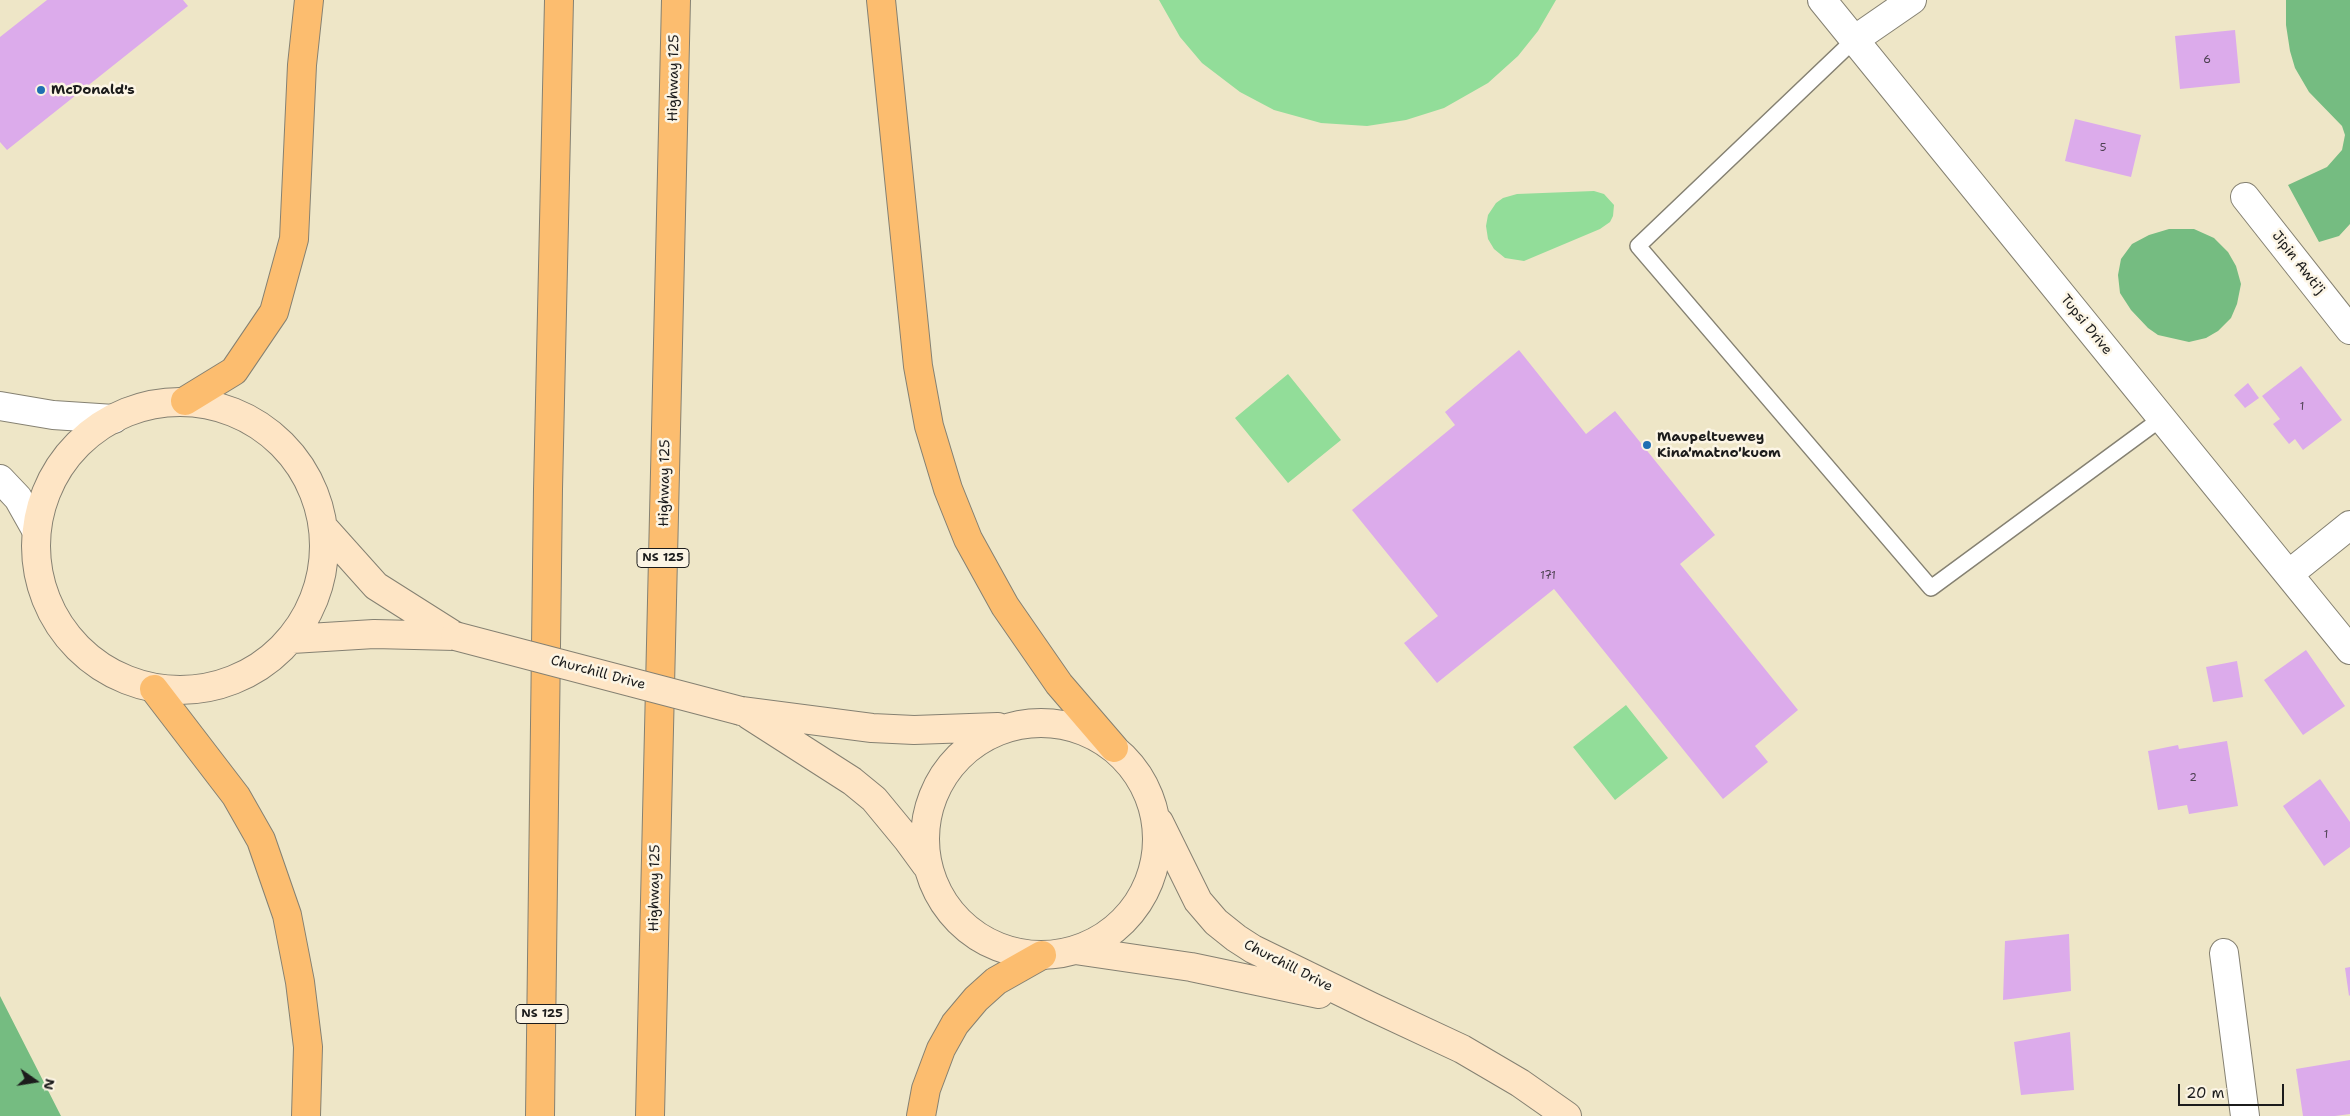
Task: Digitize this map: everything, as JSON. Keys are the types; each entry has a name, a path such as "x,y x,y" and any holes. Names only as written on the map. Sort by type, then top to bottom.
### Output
{"highway":[{"path":"186,401 234,371 274,312 294,239 302,65 309,0"},
{"name":"NS 125","path":"540,1116 548,488 559,0"},
{"name":"Highway 125","path":"650,1116 676,0"},
{"path":"881,0 918,366 929,426 948,490 968,539 1005,606 1059,684 1114,748"},
{"path":"154,690 236,796 261,840 286,915 300,982 308,1046 306,1116"},
{"path":"921,1116 926,1089 940,1049 955,1024 976,999 996,981 1042,956"}],"main road":[{"path":"186,401 226,408 262,426 292,454 314,489 324,528 323,569 312,606 292,639 253,672 205,690 154,690 103,670 63,633 40,584 36,530 51,478 85,436 132,408 186,401"},
{"name":"Churchill Drive","path":"324,528 376,586 455,636"},
{"name":"Churchill Drive","path":"292,639 374,634 455,636 741,710 872,728 932,729 1010,726 1046,722 1082,729 1114,748 1139,776 1198,900 1216,922 1253,949 1462,1049 1520,1083 1568,1116"},
{"name":"Churchill Drive","path":"741,710 852,781 874,799 928,868"},
{"path":"1010,726 976,742 949,766 931,800 924,838 928,868 939,896 957,920 981,939 1009,951 1042,956 1075,950 1106,936 1130,913 1144,891 1154,866 1157,848 1154,811"},
{"name":"Churchill Drive","path":"1075,950 1242,977 1372,1007"}],"street":[{"name":"Tupsi Drive","path":"1822,0 2350,650"},
{"path":"1854,40 1912,0"},
{"name":"Jipin Awti'j","path":"2245,197 2350,330"},
{"path":"0,406 53,415 114,419"},
{"path":"0,480 18,498 36,530"},
{"path":"2289,574 2350,525"},
{"path":"2224,953 2245,1116"}],"lane":[{"path":"1854,40 1638,246 1931,588 2162,418"}],"green space":[{"path":"1159,0 1556,0 1538,31 1518,56 1488,83 1444,108 1406,120 1367,126 1321,123 1274,110 1240,92 1202,63 1180,37"},
{"path":"2286,0 2350,0 2350,224 2339,236 2319,242 2288,185 2327,167 2342,150 2345,135 2342,126 2309,92 2295,68 2286,25"},
{"path":"1594,191 1604,194 1614,205 1613,216 1610,222 1600,229 1524,261 1505,258 1494,249 1488,239 1486,226 1488,215 1496,203 1503,198 1517,194"},
{"path":"2169,229 2194,229 2214,238 2228,252 2236,266 2241,284 2237,304 2231,318 2218,331 2206,338 2189,342 2158,335 2148,328 2131,310 2120,293 2118,275 2121,259 2132,244 2149,235"},
{"path":"1288,374 1341,440 1288,483 1235,418"},
{"path":"1626,705 1668,758 1615,800 1573,747"},
{"path":"0,996 61,1116 0,1116"}],"building":[{"name":"McDonald's","path":"47,0 183,0 188,6 7,150 0,142 0,37"},
{"path":"2235,30 2240,83 2180,89 2175,36"},
{"path":"2075,119 2141,135 2131,177 2065,161"},
{"path":"1519,350 1586,434 1615,411 1715,535 1680,564 1798,710 1755,746 1768,762 1723,799 1554,589 1437,683 1404,643 1438,616 1352,510 1455,425 1445,412"},
{"path":"2301,366 2342,420 2303,450 2295,439 2289,444 2273,424 2280,419 2262,396"},
{"path":"2248,383 2259,398 2245,408 2234,395"},
{"path":"2306,650 2345,706 2303,735 2264,680"},
{"path":"2237,661 2243,697 2213,702 2206,667"},
{"path":"2227,741 2238,806 2189,814 2187,805 2158,810 2148,751 2178,745 2179,749"},
{"path":"2320,779 2350,822 2350,847 2324,866 2283,806"},
{"path":"2069,934 2071,991 2003,1000 2005,941"},
{"path":"2350,967 2350,995 2349,996 2345,968"},
{"path":"2070,1032 2074,1090 2021,1095 2014,1042"},
{"path":"2350,1060 2350,1114 2303,1116 2296,1069"}],"place":[{"name":"McDonald's","path":"41,90"},
{"name":"Maupeltuewey Kina'matno'kuom","path":"1647,445"}]}
